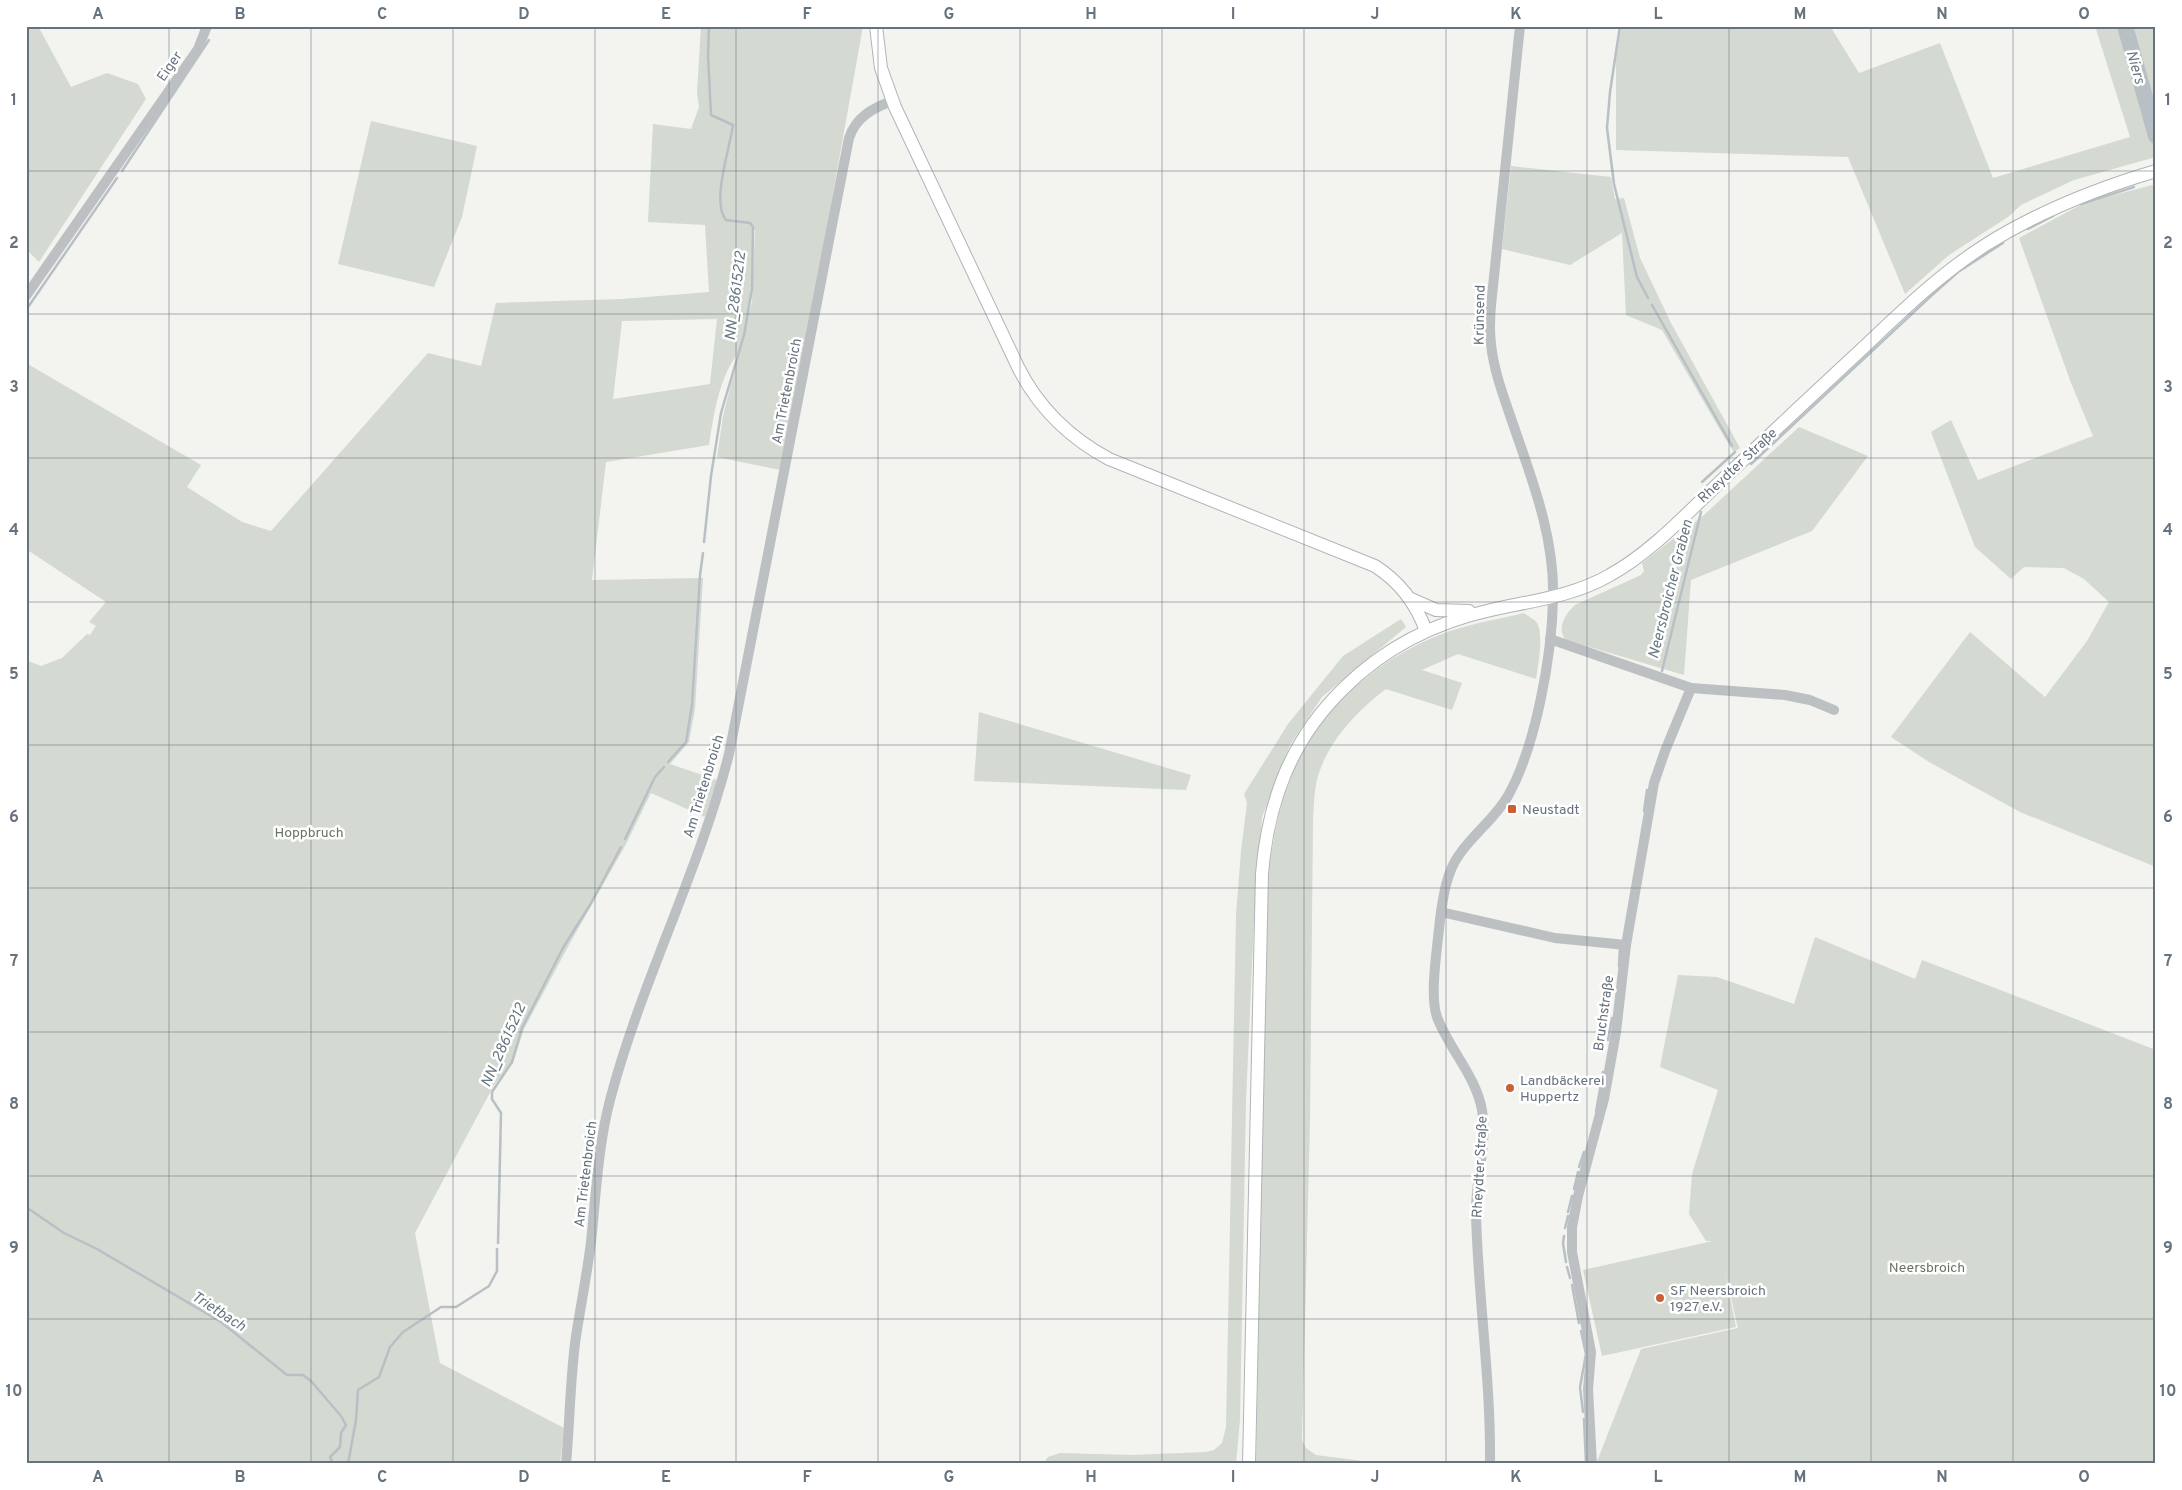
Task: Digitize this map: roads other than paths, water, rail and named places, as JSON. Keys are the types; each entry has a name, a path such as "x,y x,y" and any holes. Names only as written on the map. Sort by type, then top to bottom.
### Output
{"main road":[{"path":"876,26 881,68 892,101 1020,373 1038,400 1056,420 1080,441 1118,463 1368,562 1388,575 1410,598 1426,631"},
{"name":"Rheydter Straße","path":"1554,597 1597,582 1636,558 1905,309 1957,264 2017,226 2064,202 2103,187 2152,172"},
{"path":"1249,1464 1261,889 1265,844 1270,816 1280,785 1294,753 1324,710 1344,688 1373,663 1426,631 1456,619 1554,597"},
{"path":"1410,598 1441,611 1491,610"}],"street":[{"name":"Eiger","path":"26,296 198,49 207,26"},
{"name":"Krünsend","path":"1520,26 1492,296 1490,338 1497,375 1541,509 1551,566 1554,597"},
{"name":"Am Trietenbroich","path":"566,1464 576,1336 590,1249 603,1137 610,1101 633,1025 695,859 729,754 849,138 855,126 867,114 892,101"},
{"name":"Rheydter Straße","path":"1490,1464 1489,1399 1476,1212 1483,1120 1476,1089 1438,1020 1435,1010 1435,972 1441,912 1446,888 1457,857 1496,813 1519,773 1533,731 1550,639 1554,597"},
{"path":"1550,639 1692,688 1777,694 1810,700 1834,710"},
{"name":"Bruchstraße","path":"1592,1464 1588,1389 1591,1352 1572,1252 1571,1234 1578,1196 1604,1099 1616,1032 1626,945 1656,775 1692,688"},
{"path":"1441,912 1546,936 1626,945"}],"waterway":[{"name":"NN_28615212","path":"704,542 711,476 721,413 744,335 752,289 753,227 750,223 726,220 722,212 720,201 721,188 733,125 711,115 708,55 709,26"},
{"name":"Neersbroicher Graben","path":"1620,26 1610,92 1607,128 1614,184 1637,277 1648,298"},
{"name":"Niers","path":"2125,26 2156,136"},
{"path":"122,171 209,40"},
{"path":"26,310 117,178"},
{"path":"2081,204 2134,187"},
{"path":"2028,229 2053,216"},
{"path":"1751,464 1958,272 2003,243"},
{"name":"Neersbroicher Graben","path":"1652,305 1732,446"},
{"name":"Neersbroicher Graben","path":"1702,482 1735,452"},
{"name":"Neersbroicher Graben","path":"1662,671 1701,512"},
{"name":"NN_28615212","path":"668,762 686,742 692,705 703,553"},
{"name":"NN_28615212","path":"625,839 655,777 664,767"},
{"path":"1644,811 1647,790"},
{"name":"NN_28615212","path":"498,1243 501,1113 492,1099 492,1092 512,1062 522,1028 564,946 590,905 621,847"},
{"name":"Neersbroicher Graben","path":"1619,966 1620,947"},
{"name":"Neersbroicher Graben","path":"1608,1040 1612,1018"},
{"name":"Neersbroicher Graben","path":"1596,1112 1603,1072"},
{"name":"Neersbroicher Graben","path":"1579,1167 1584,1152"},
{"name":"Neersbroicher Graben","path":"1574,1189 1578,1172"},
{"name":"Neersbroicher Graben","path":"1568,1212 1572,1196"},
{"name":"Trietbach","path":"26,1207 64,1233 97,1249 221,1322 287,1375 303,1375 311,1381 341,1416 346,1425 341,1433 340,1447 330,1457 333,1464"},
{"name":"Neersbroicher Graben","path":"1565,1228 1568,1216"},
{"name":"Neersbroicher Graben","path":"1564,1236 1563,1243 1566,1262"},
{"name":"NN_28615212","path":"348,1464 356,1420 358,1390 379,1377 390,1347 403,1332 441,1307 456,1307 489,1286 497,1271 497,1249"},
{"name":"Neersbroicher Graben","path":"1567,1267 1570,1278"},
{"name":"Neersbroicher Graben","path":"1572,1285 1579,1323"},
{"name":"Neersbroicher Graben","path":"1581,1331 1586,1354 1580,1387 1583,1412"},
{"name":"Neersbroicher Graben","path":"1584,1419 1586,1464"}],"place":[{"name":"Neustadt","path":"1512,809"},
{"name":"Landbäckerei Huppertz","path":"1510,1088"},
{"name":"SF Neersbroich 1927 e.V.","path":"1660,1298"}],"park label":[{"name":"Hoppbruch","path":"309,832"},
{"name":"Neersbroich","path":"1927,1267"}]}
